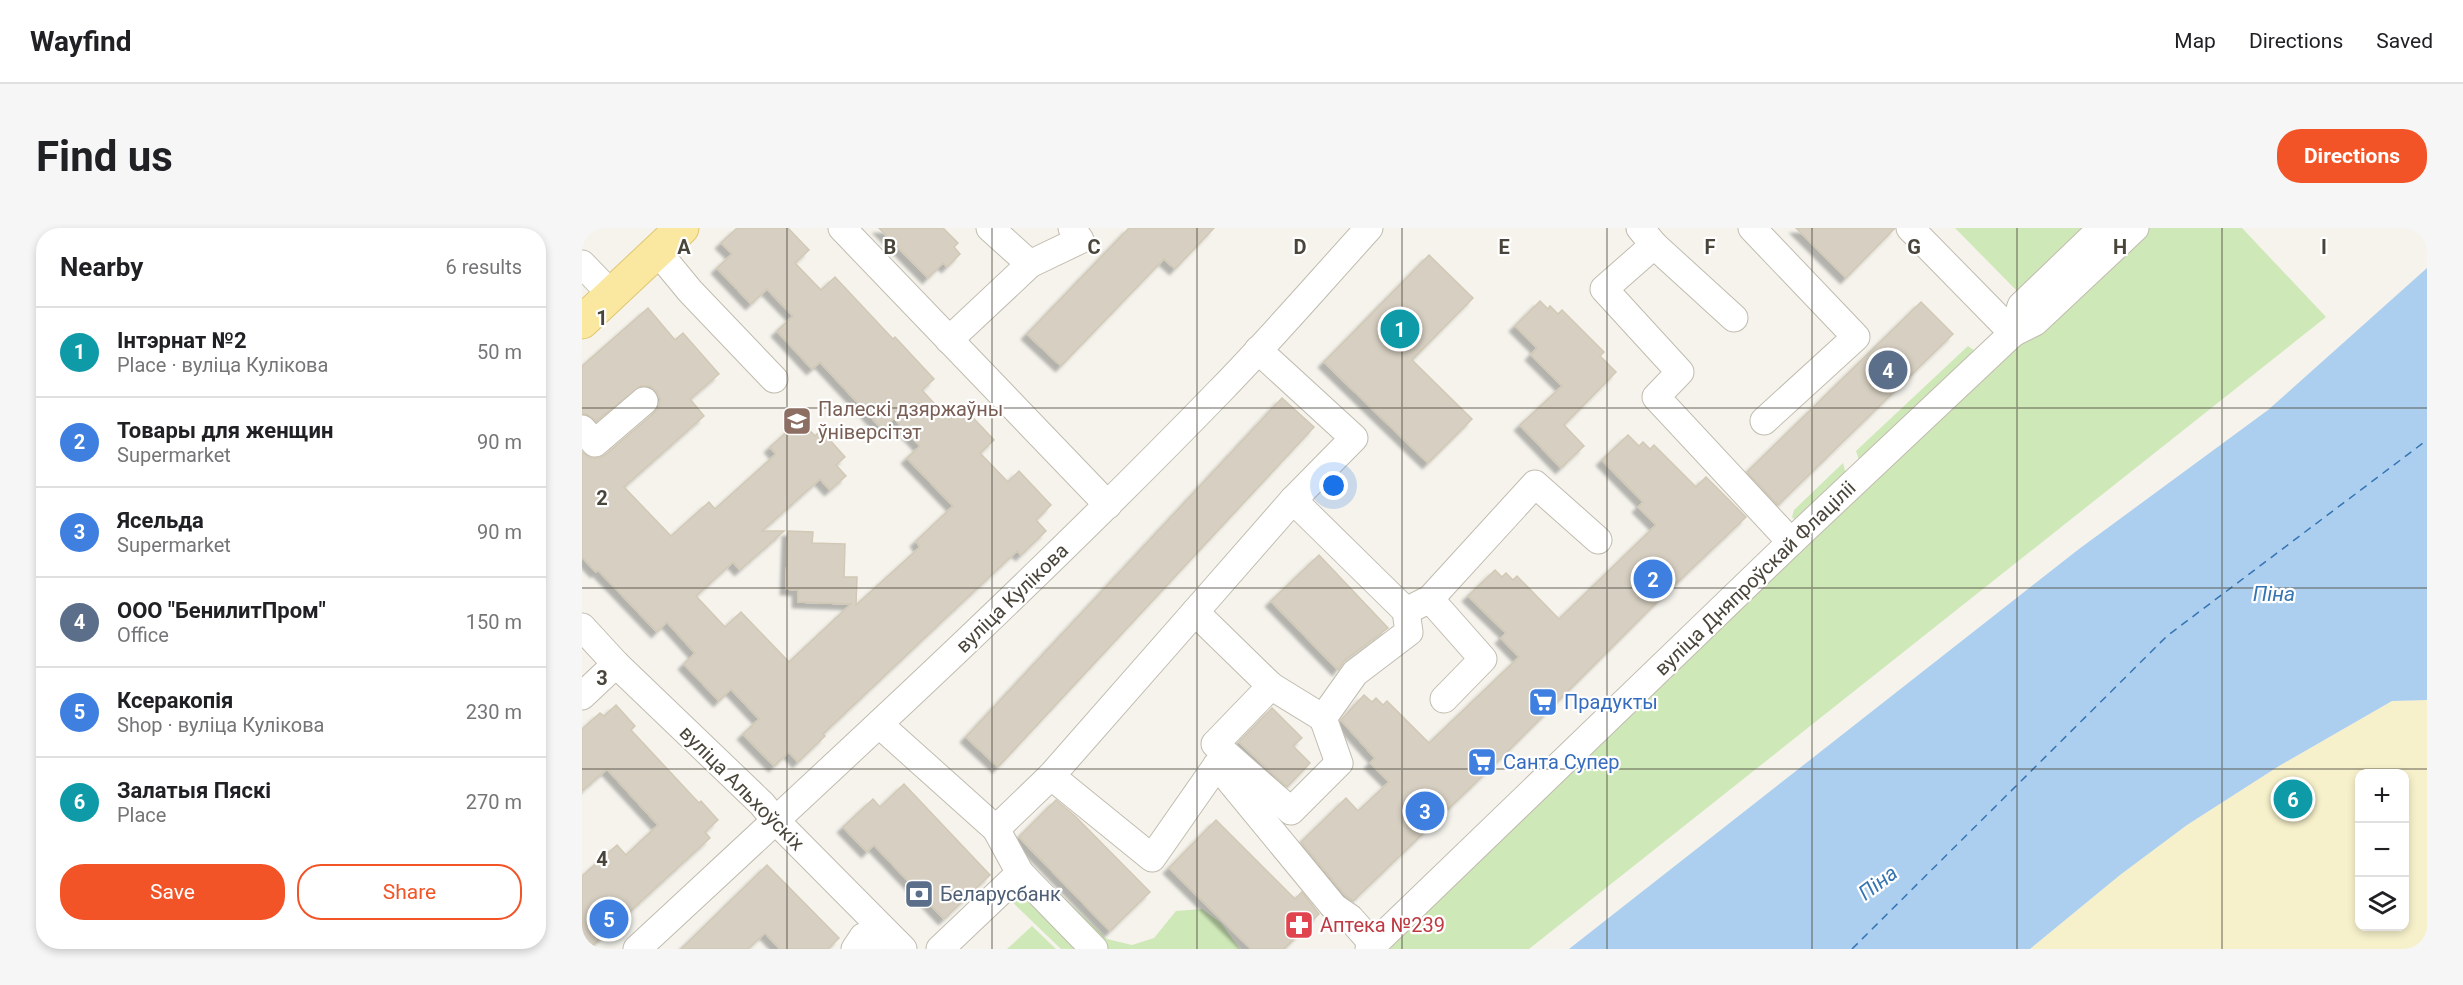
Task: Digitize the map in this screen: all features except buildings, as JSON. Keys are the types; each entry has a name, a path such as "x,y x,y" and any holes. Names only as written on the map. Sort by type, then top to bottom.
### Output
{"main road":[{"path":"582,322 682,228"}],"street":[{"path":"842,228 1108,505"},
{"path":"990,228 1030,264"},
{"path":"949,340 1030,264 1080,240 1072,228"},
{"path":"1752,228 1856,337 1764,421"},
{"path":"1910,228 2013,333"},
{"name":"вуліца Дняпроўскай Флаціліі","path":"2013,333 2021,306 2102,228"},
{"name":"вуліца Дняпроўскай Флаціліі","path":"1371,947 1791,542 2013,333 2036,322 2134,228"},
{"name":"вуліца Кулікова","path":"637,949 880,725 1108,505 1258,350 1361,231"},
{"path":"1734,318 1647,237 1604,289 1680,372 1656,397 1791,542"},
{"path":"657,251 690,291 774,379"},
{"path":"582,264 611,294"},
{"path":"996,829 1052,776 1293,500 1354,438 1258,350"},
{"path":"582,429 596,443 644,401"},
{"path":"1406,611 1430,599 1535,484 1598,540"},
{"path":"1293,500 1406,611 1409,632 1355,673 1323,718"},
{"path":"1430,599 1483,659 1444,699"},
{"path":"1195,612 1271,686 1323,718 1339,763 1291,811 1215,744 1271,686"},
{"name":"вуліца Альхоўскіх","path":"582,627 616,664 762,804 895,942"},
{"path":"582,696 616,664"},
{"path":"880,725 996,829 1020,873 1095,949"},
{"path":"1052,776 1152,858 1217,765"},
{"path":"1217,765 1334,907 1350,918 1371,947"},
{"path":"1217,765 1252,777"},
{"path":"940,949 1020,873"},
{"path":"855,949 863,937 895,942"}],"green space":[{"path":"1955,228 2084,228 2018,292"},
{"path":"2144,228 2242,228 2326,317 1529,949 1380,949"},
{"path":"1968,346 1975,351 1859,460 1856,451"},
{"path":"1843,463 1846,474 1797,522 1792,517 1794,510"},
{"path":"1038,872 1107,939 1132,945 1154,938 1176,911 1202,909 1221,923 1240,949 1061,949 1008,898 1021,884"},
{"path":"1032,926 1056,949 1007,949"}],"sand":[{"path":"2427,700 2427,949 2030,949 2120,875 2187,825 2279,766 2392,701"}],"water":[{"name":"Піна","path":"2427,268 2427,700 2392,701 2279,766 2187,825 2120,875 2030,949 1569,949 2079,549 2268,410"}],"ferry route":[{"path":"1852,949 2167,636 2427,440"}],"place":[{"name":"Інтэрнат №2","path":"1400,329"},
{"name":"ООО \"БенилитПром\"","path":"1888,370"},
{"name":"Палескі дзяржаўны ўніверсітэт","path":"797,421"},
{"name":"Товары для женщин","path":"1653,579"},
{"name":"Прадукты","path":"1543,702"},
{"name":"Санта Супер","path":"1482,762"},
{"name":"Залатыя Пяскі","path":"2293,799"},
{"name":"Ясельда","path":"1425,811"},
{"name":"Беларусбанк","path":"919,894"},
{"name":"Ксеракопія","path":"609,919"},
{"name":"Аптека №239","path":"1299,925"}]}
